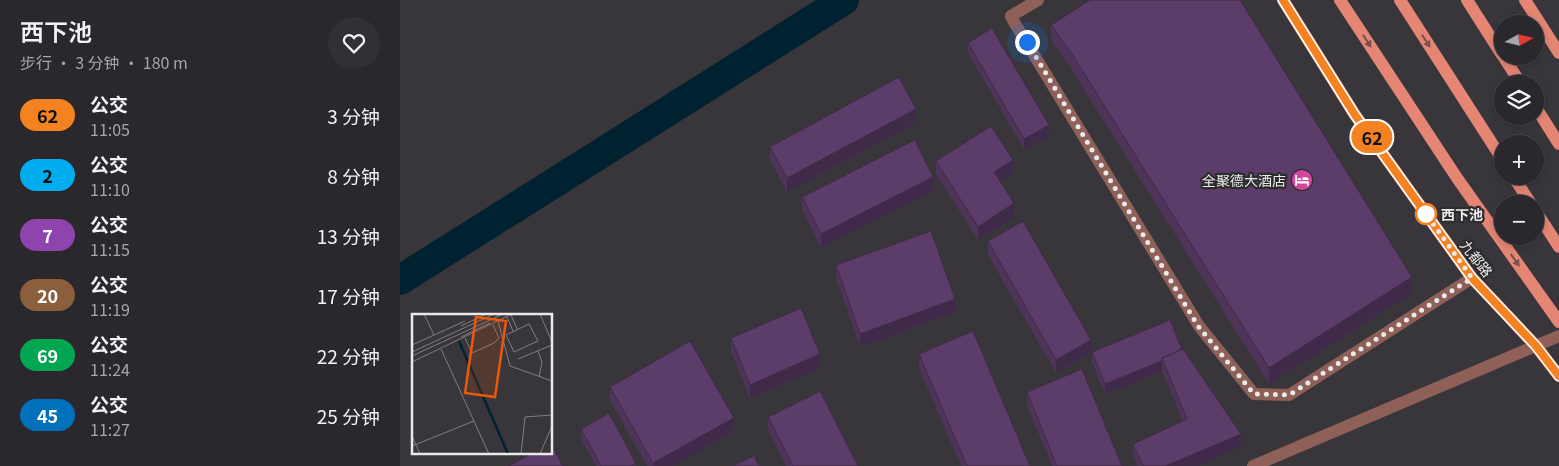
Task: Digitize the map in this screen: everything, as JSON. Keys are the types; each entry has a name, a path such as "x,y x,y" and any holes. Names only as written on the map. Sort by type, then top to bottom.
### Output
{"main road":[{"name":"九都路","path":"1283,0 1355,115 1472,278 1536,346 1559,376"},
{"path":"1340,0 1457,178 1559,322"},
{"path":"1400,0 1494,147"},
{"path":"1467,0 1494,42"},
{"path":"1525,0 1559,53"},
{"path":"1544,120 1559,144"},
{"path":"1544,224 1559,247"}],"street":[{"path":"1038,0 1011,16 1014,22 1198,326 1254,394 1289,395 1472,278"},
{"path":"1253,466 1559,336"}],"building":[{"path":"1090,0 1240,0 1412,277 1269,368 1070,51 1051,25"},
{"path":"992,28 1049,125 1024,139 968,43"},
{"path":"899,77 916,109 787,178 770,147"},
{"path":"991,126 1013,160 994,172 1014,203 978,227 936,161"},
{"path":"915,140 933,177 821,234 802,197"},
{"path":"1023,221 1091,340 1056,360 988,241"},
{"path":"931,231 955,299 860,334 836,265"},
{"path":"801,308 820,354 750,385 731,338"},
{"path":"1170,320 1182,349 1162,358 1162,361 1105,384 1092,352"},
{"path":"973,331 1030,466 967,466 919,354"},
{"path":"690,341 734,418 653,463 610,387"},
{"path":"1183,349 1241,434 1166,466 1143,466 1133,444 1187,419 1162,358"},
{"path":"1082,369 1122,466 1057,466 1027,392"},
{"path":"820,391 858,466 793,466 768,417"},
{"path":"609,413 636,463 631,466 601,466 581,429"},
{"path":"552,446 563,466 509,466 530,454 552,454"},
{"path":"754,456 759,466 733,466"}],"waterway":[{"path":"400,280 844,0"}],"bus line":[{"name":"62","path":"1283,0 1355,115 1472,278 1536,346 1559,376"}],"place":[{"name":"全聚德大酒店","path":"1302,180"},
{"name":"西下池","path":"1426,214"}],"route":[{"path":"1027,42 1198,326 1254,394 1289,395 1472,278 1426,214"}]}
